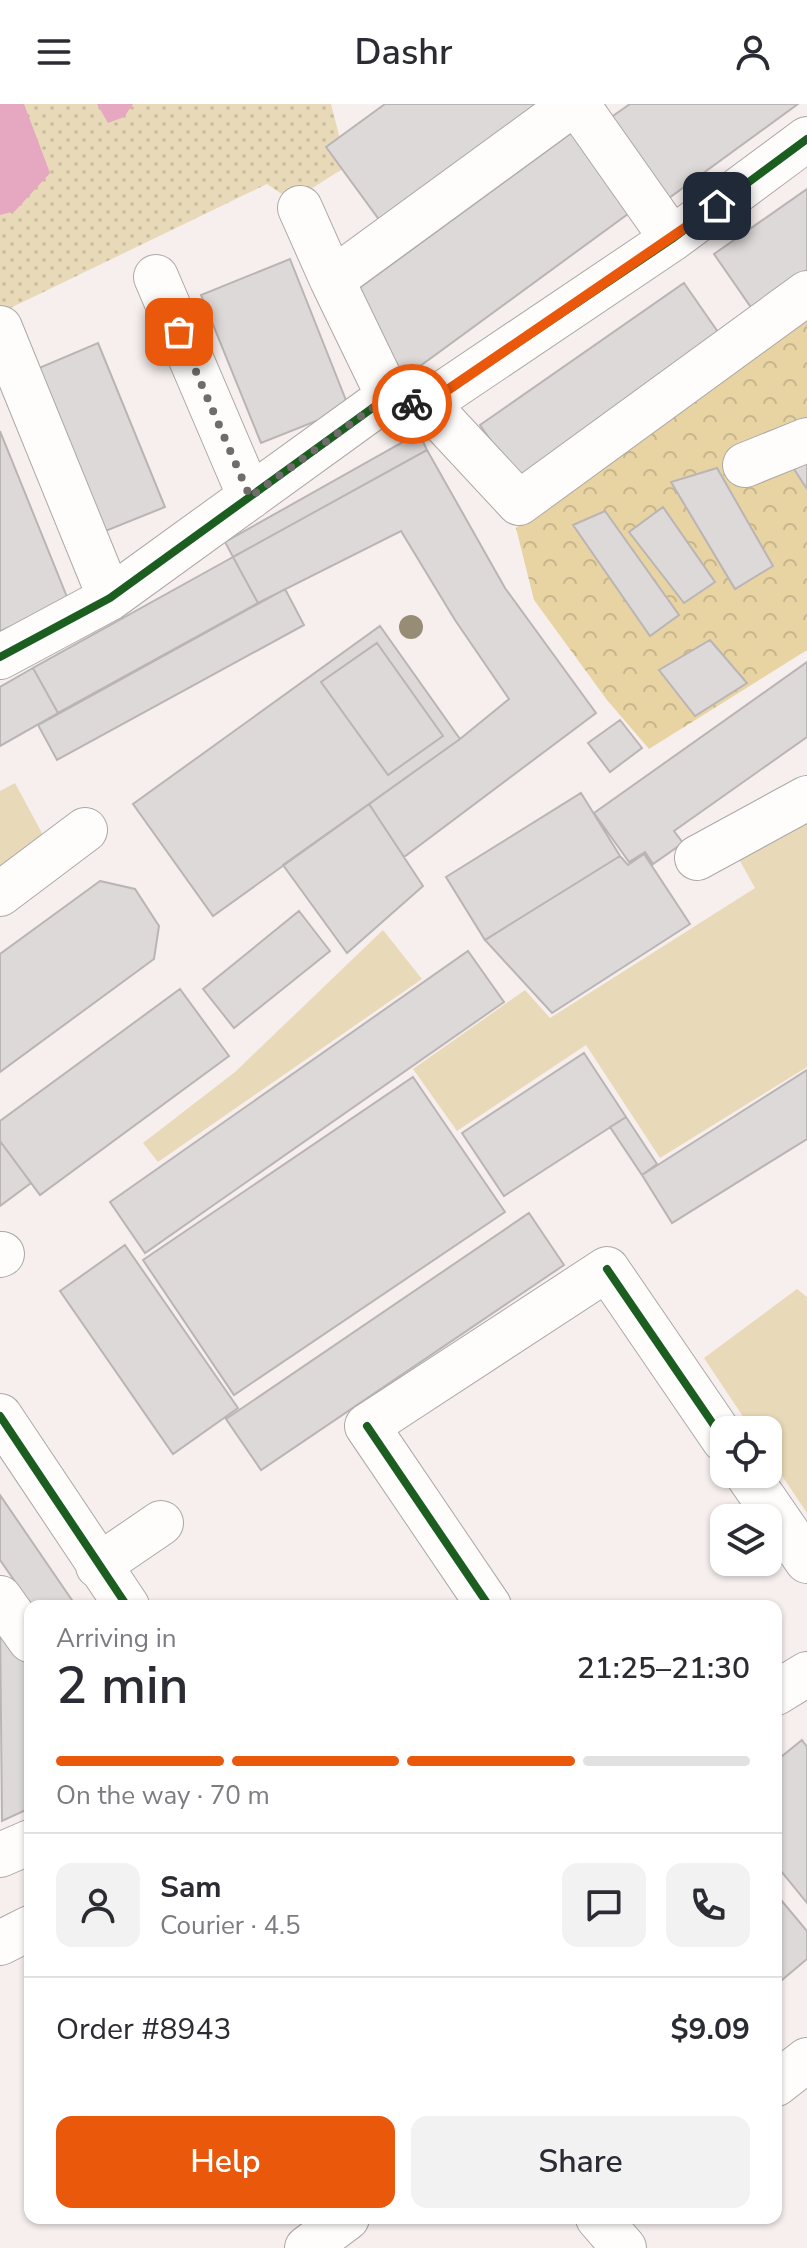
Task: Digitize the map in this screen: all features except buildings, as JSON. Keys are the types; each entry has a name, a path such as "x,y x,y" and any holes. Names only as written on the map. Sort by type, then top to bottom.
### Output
{"street":[{"path":"332,280 575,104 672,239"},
{"path":"0,657 110,598 378,404 410,404 672,239 807,139"},
{"path":"300,208 332,280 410,404 519,503 807,293"},
{"path":"156,277 250,497"},
{"path":"0,328 110,598"},
{"path":"745,465 807,440"},
{"path":"697,858 807,798"},
{"path":"0,894 85,830"},
{"path":"485,1600 367,1426 607,1269 710,1420"},
{"path":"0,1416 123,1600"},
{"path":"757,1488 807,1561"},
{"path":"98,1566 161,1523"},
{"path":"0,1598 24,1632"},
{"path":"782,1689 807,1674"},
{"path":"0,1855 24,1845"},
{"path":"0,1943 24,1931"},
{"path":"782,2079 807,2060"},
{"path":"307,2248 339,2224"},
{"path":"604,2224 624,2248"}],"shaded area":[{"path":"0,104 331,104 347,166 292,201 267,184 0,313"},
{"path":"0,104 24,104 50,173 15,211 0,215"},
{"path":"97,104 133,104 124,117 108,123"},
{"path":"15,783 50,848 0,875 0,791"},
{"path":"807,813 807,1067 660,1158 586,1045 457,1131 413,1069 525,990 550,1018 755,888 735,852"},
{"path":"383,930 422,979 158,1162 143,1143 235,1072"},
{"path":"797,1289 807,1297 807,1513 782,1476 782,1416 743,1416 704,1358"}],"green space":[{"path":"807,310 807,650 649,749 607,700 534,600 516,528"}],"cycle path":[{"path":"0,657 110,598 378,404 427,404 672,239 807,139"},
{"path":"607,1269 710,1420"},
{"path":"0,1416 123,1600"},
{"path":"367,1426 485,1600"}],"way so far":[{"path":"179,332 250,497 378,404 412,404"}],"route":[{"path":"412,404 427,404 717,206"}]}
